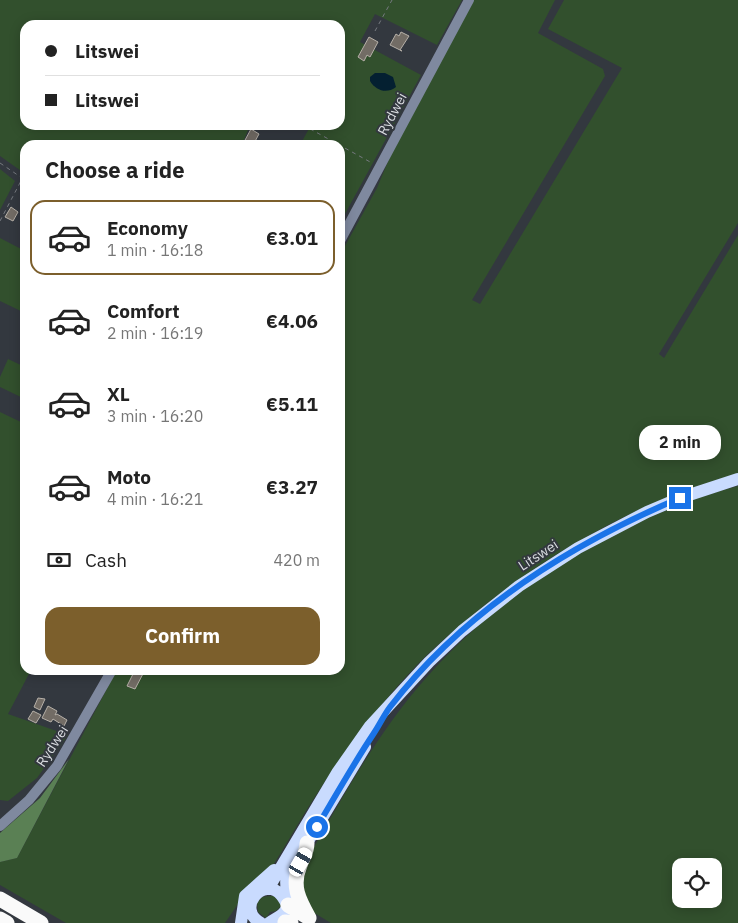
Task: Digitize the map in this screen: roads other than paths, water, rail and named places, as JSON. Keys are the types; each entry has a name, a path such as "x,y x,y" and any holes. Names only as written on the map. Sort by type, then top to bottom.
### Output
{"highway":[{"path":"307,843 307,852 297,872 295,885 298,898 313,921"},
{"path":"0,899 41,923"},
{"path":"288,905 313,921"},
{"path":"0,919 7,923"}],"main road":[{"name":"Litswei","path":"268,889 337,773 370,726 389,708 429,662 462,631 506,596 548,566 578,548 647,512 738,479"},
{"name":"Litswei","path":"288,905 287,876 389,708"},
{"path":"241,923 245,896 253,887 266,879 289,854"},
{"path":"254,921 250,904 252,897 259,891 268,889 280,894 288,905 280,916 269,923"}],"street":[{"name":"Rydwei","path":"345,232 468,0"},
{"name":"Rydwei","path":"2,821 29,800 57,766 109,675"}],"water":[{"path":"375,73 385,73 393,77 396,87 385,91 375,87 370,81 370,77"}]}
